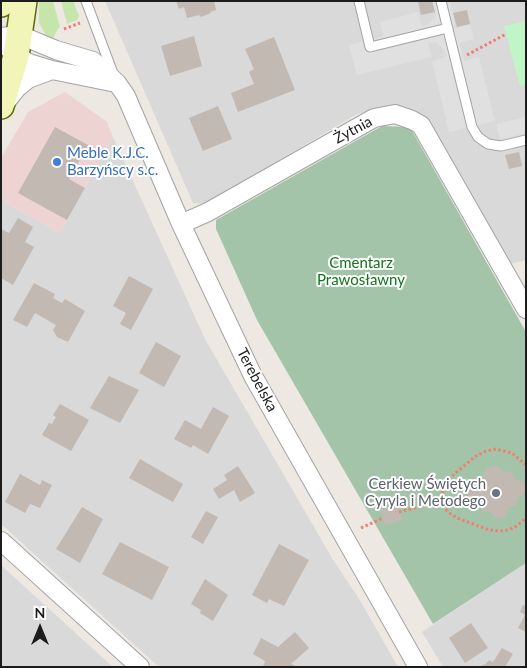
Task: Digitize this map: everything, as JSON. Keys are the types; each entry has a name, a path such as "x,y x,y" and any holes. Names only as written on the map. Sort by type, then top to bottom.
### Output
{"street":[{"path":"1,107 10,42 24,1"},
{"path":"10,42 30,63 52,70 117,83"},
{"name":"Terebelska","path":"10,42 56,50 93,61 117,83 126,96 181,224 253,376 418,667"},
{"path":"1,107 17,88 28,80 52,70"},
{"name":"Żytnia","path":"181,224 208,212 374,118 395,114 420,125 526,309"},
{"path":"1,541 140,667"}],"lane":[{"name":"Terebelska","path":"86,1 117,83"},
{"path":"359,1 370,47 448,28"},
{"path":"441,1 472,127 478,137 488,144 501,146 526,140"}],"path":[{"path":"455,59 461,58 506,34"},
{"path":"526,465 512,453 496,449 486,451 476,456 452,476 442,491 442,501 448,512 457,518 489,530 503,531 514,528 526,518"},
{"path":"399,512 442,501 468,497"},
{"path":"358,529 382,518"}],"shaded area":[{"path":"105,1 526,1 526,260 507,265 430,130 387,107 357,114 205,204 193,203"},
{"path":"433,1 450,1 456,28 470,24 474,39 460,43 464,61 479,57 495,121 449,132 432,61 446,57 443,49 437,43 428,42 431,57 357,75 349,45 383,36 380,22 418,12 422,27 428,25 436,15"},
{"path":"65,92 107,122 113,137 60,233 1,200 1,158 28,112"},
{"path":"526,117 526,133 500,139 496,124"},
{"path":"113,137 205,339 332,558 361,602 398,667 159,667 1,524 1,200 60,233"},
{"path":"526,563 526,667 443,667 422,632"},
{"path":"1,565 15,578 113,667 1,667"}],"green space":[{"path":"39,1 53,1 60,27 53,39 46,35 39,23"},
{"path":"61,1 73,1 79,16 77,20 67,24"},
{"path":"526,21 526,85 520,86 504,26"},
{"name":"Cmentarz Prawosławny","path":"382,126 410,127 526,332 526,563 433,624 257,320 216,229 216,220"}],"building":[{"path":"176,1 214,1 216,10 201,17 199,15 187,18 184,7 179,9"},
{"path":"418,1 432,1 435,12 421,15"},
{"path":"467,10 470,24 457,27 453,13"},
{"path":"194,36 202,66 170,76 161,46"},
{"path":"274,37 295,90 238,112 231,93 254,84 249,72 254,69 245,49"},
{"path":"218,106 232,139 203,151 189,118"},
{"name":"Meble K.J.C. Barzyńscy s.c.","path":"55,127 88,145 69,179 85,188 67,220 18,193"},
{"path":"519,152 522,166 509,169 505,155"},
{"path":"18,218 33,227 25,242 34,247 13,285 1,278 1,229 9,233"},
{"path":"129,276 153,289 131,330 120,324 126,313 113,306"},
{"path":"34,283 55,294 53,298 62,303 65,299 85,311 68,342 57,337 53,330 56,325 35,313 27,327 13,320"},
{"path":"156,342 181,356 164,387 139,373"},
{"path":"109,376 139,390 120,423 90,408"},
{"path":"60,404 89,420 71,451 42,435 49,423 52,424 56,417 53,415"},
{"path":"213,407 229,416 208,454 193,445 191,448 174,439 185,420 201,429"},
{"path":"140,459 183,484 173,502 129,478"},
{"name":"Cerkiew Świętych Cyryla i Metodego","path":"495,465 503,472 510,471 514,479 524,483 525,489 522,495 518,497 516,506 509,507 507,515 501,519 494,517 490,511 482,512 480,503 469,505 466,489 477,487 475,477 483,476 486,468"},
{"path":"238,466 255,493 240,502 234,490 219,499 213,489 227,480 224,475"},
{"path":"20,474 40,485 42,480 52,485 40,508 30,504 25,513 5,502"},
{"path":"397,504 402,520 385,525 380,510"},
{"path":"82,507 103,519 80,563 56,549"},
{"path":"206,511 218,517 203,544 191,537"},
{"path":"120,542 169,567 152,600 102,574"},
{"path":"279,544 309,560 284,606 269,599 267,603 252,595"},
{"path":"205,579 228,595 213,621 200,613 201,610 191,604"},
{"path":"523,605 526,606 526,632 518,628 525,615 520,612"},
{"path":"471,623 488,648 465,663 449,638"},
{"path":"295,632 309,648 291,664 297,667 263,667 265,661 253,654 261,638 278,647"},
{"path":"502,648 513,654 505,667 482,667 489,660 493,662"}],"place":[{"name":"Meble K.J.C. Barzyńscy s.c.","path":"57,162"},
{"name":"Cerkiew Świętych Cyryla i Metodego","path":"496,493"}]}
